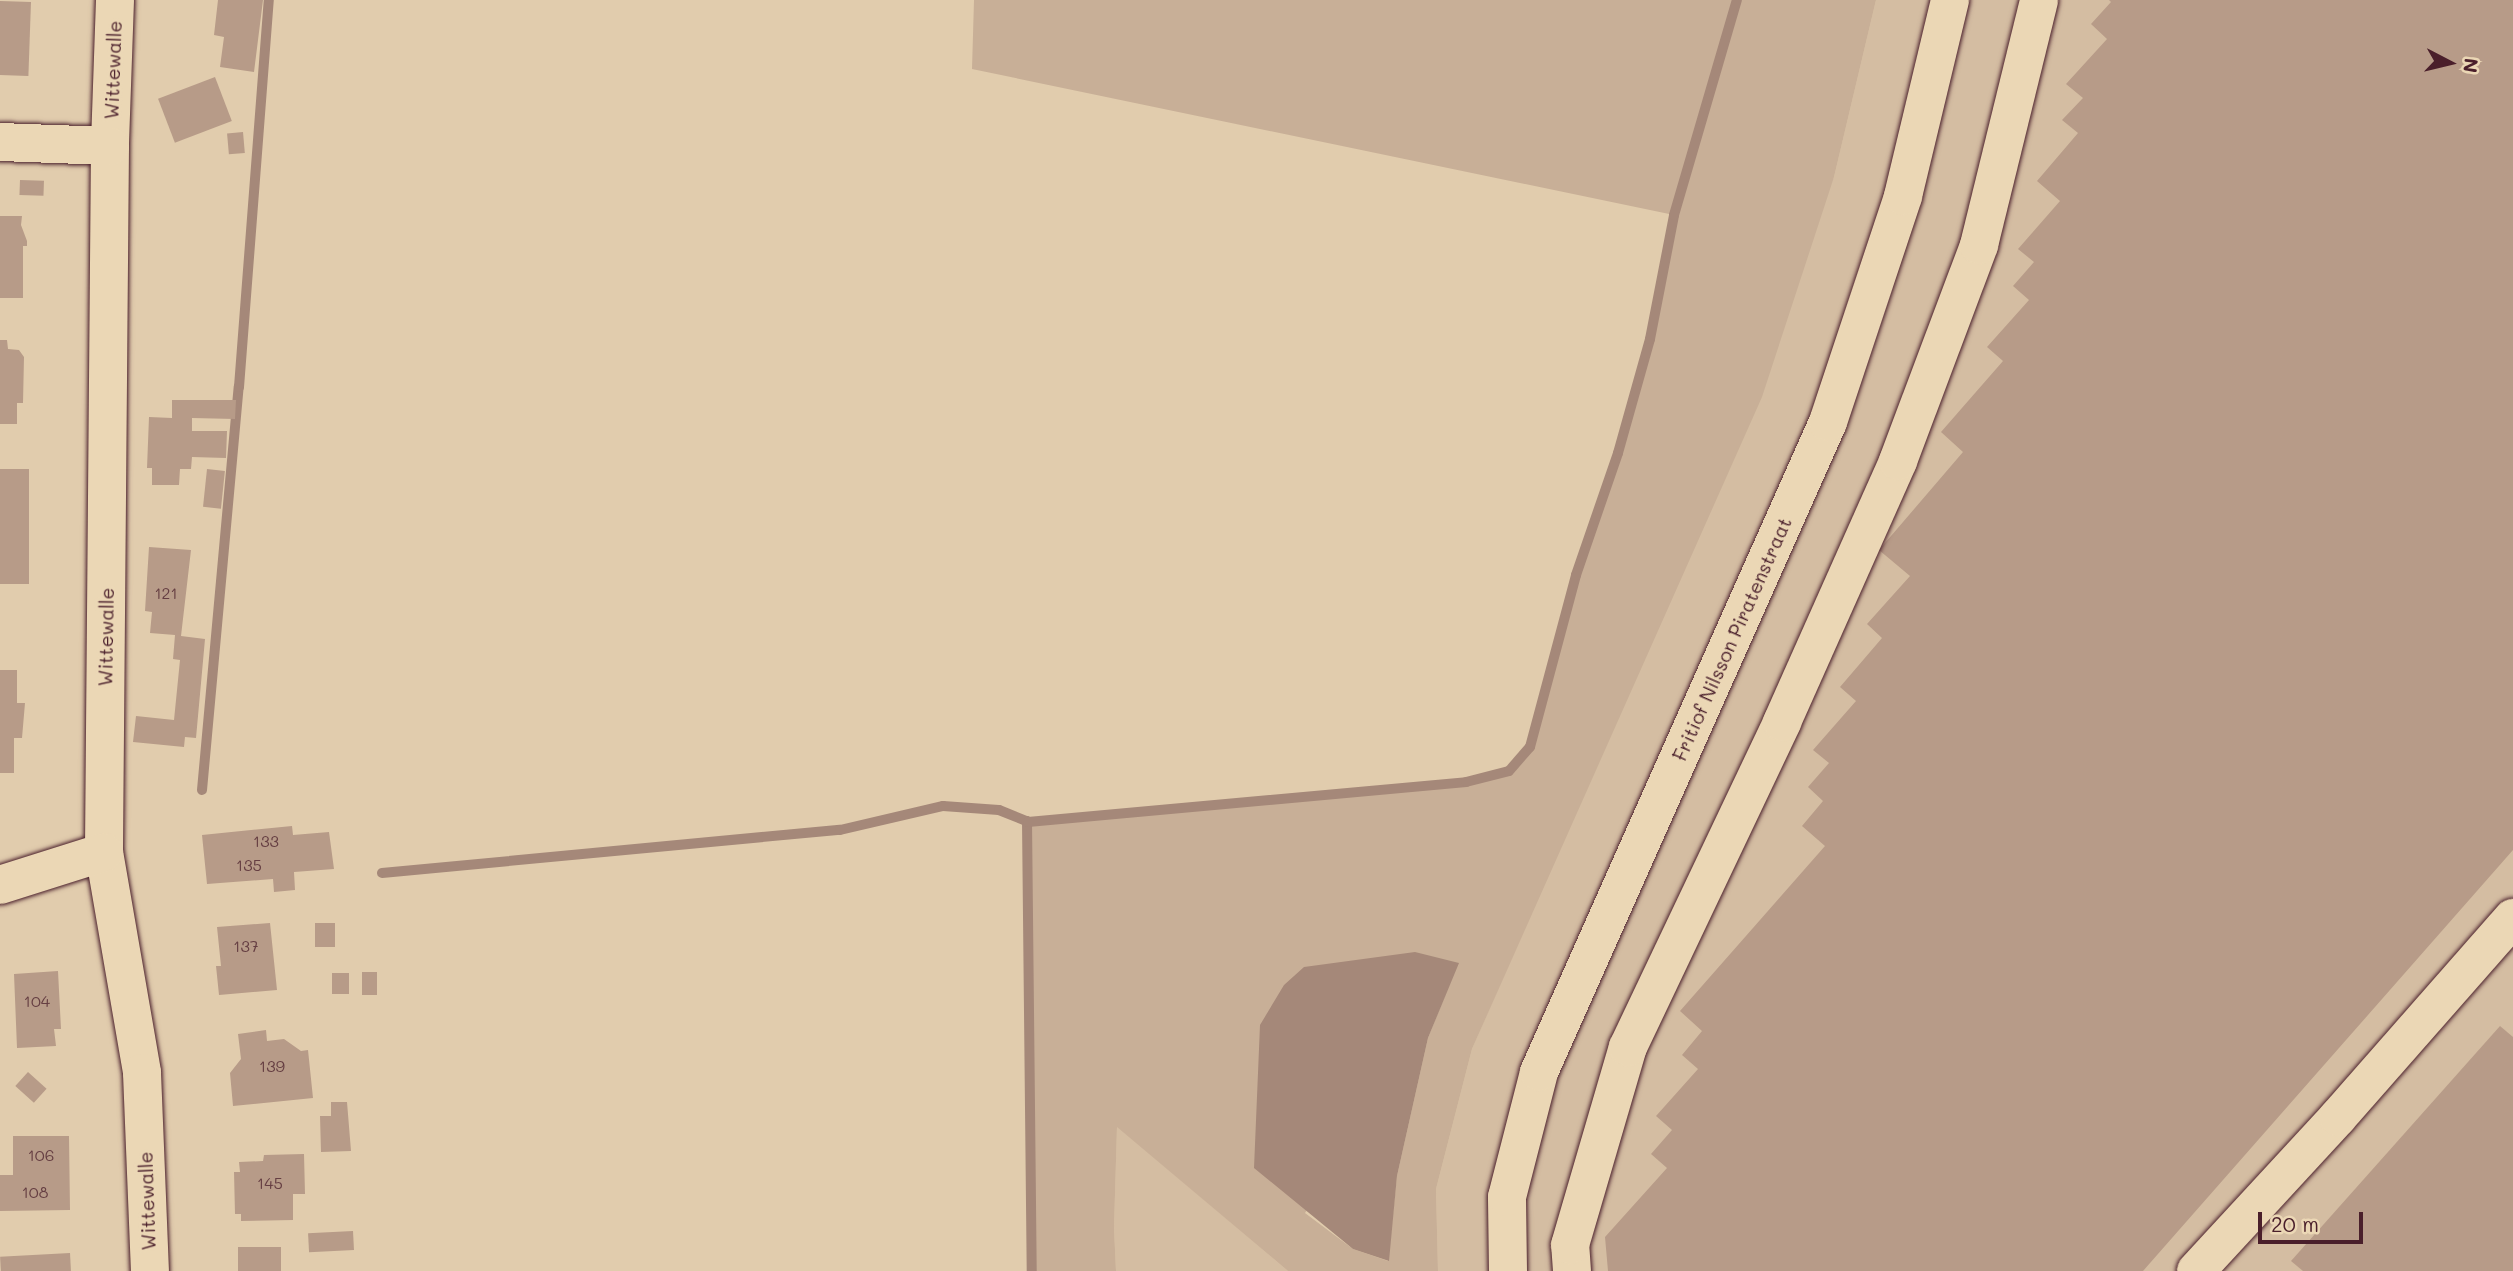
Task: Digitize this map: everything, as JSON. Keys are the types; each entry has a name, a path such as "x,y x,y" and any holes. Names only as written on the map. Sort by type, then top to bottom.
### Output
{"street":[{"name":"Wittewalle","path":"115,0 110,146 104,852 142,1073 150,1271"},
{"name":"Fritiof Nilsson Piratenstraat","path":"1508,1271 1507,1197 1539,1072 1828,422 1903,196 1950,0"},
{"path":"1572,1271 1570,1245 1628,1047 1782,722 1898,461 1979,245 2039,0"},
{"path":"0,142 110,146"},
{"path":"0,885 104,852"},
{"path":"2196,1271 2338,1117 2513,918"}],"shaded area":[{"path":"974,0 1876,0 1834,177 1762,397 1472,1049 1436,1189 1438,1271 1288,1271 1117,1127 1114,1228 1116,1271 1032,1271 1027,821 1465,782 1509,771 1530,747 1576,575 1618,453 1650,339 1674,215 972,69","holes":["1458,963 1428,1038 1397,1176 1388,1261 1353,1249 1305,1213"]},
{"path":"1876,0 2513,0 2513,1271 1438,1271 1436,1189 1472,1049 1556,856 1834,177"},
{"path":"1415,952 1459,963 1428,1038 1397,1176 1389,1261 1353,1249 1254,1168 1260,1025 1284,985 1304,967"},
{"path":"1117,1126 1288,1271 1116,1271 1114,1228"}],"building":[{"path":"218,0 263,0 254,72 220,67 224,37 214,35"},
{"path":"2109,0 2513,0 2513,850 2143,1271 1608,1271 1605,1237 1667,1168 1651,1154 1672,1130 1656,1116 1698,1069 1682,1055 1702,1031 1680,1011 1825,846 1802,826 1823,801 1808,787 1829,763 1813,750 1856,701 1840,687 1882,638 1867,624 1910,576 1879,550 1963,452 1941,432 2003,361 1987,347 2029,300 2013,286 2034,262 2018,249 2060,201 2037,181 2078,133 2062,120 2083,98 2066,84 2107,39 2091,24 2111,2"},
{"path":"0,1 31,2 28,76 0,75"},
{"path":"215,77 232,121 175,143 158,99"},
{"path":"243,132 245,153 229,154 227,133"},
{"path":"20,180 44,181 43,196 19,195"},
{"path":"0,216 22,216 21,225 27,241 27,246 23,246 23,298 0,298"},
{"path":"0,340 7,340 8,349 19,350 24,357 23,403 17,403 17,424 0,424"},
{"path":"172,400 236,400 235,419 192,418 192,431 227,431 226,458 192,457 191,469 180,469 179,485 152,485 152,468 147,468 149,417 172,418"},
{"path":"0,469 29,469 29,584 0,584"},
{"path":"207,469 225,471 221,509 203,507"},
{"path":"149,547 191,550 181,636 205,639 196,738 185,737 184,747 133,742 136,716 174,720 180,660 173,659 175,635 150,633 152,612 145,611"},
{"path":"0,670 17,670 17,703 25,703 22,738 14,738 14,773 0,773"},
{"path":"292,826 293,835 329,832 334,869 294,872 295,890 274,892 273,879 207,884 202,835"},
{"path":"270,923 277,990 219,995 216,966 221,966 217,927"},
{"path":"315,923 335,923 335,947 315,947"},
{"path":"58,971 61,1029 54,1029 56,1046 17,1048 14,974"},
{"path":"362,972 377,972 377,995 362,995"},
{"path":"332,973 349,973 349,994 332,994"},
{"path":"2500,1026 2513,1037 2513,1271 2303,1271 2291,1261"},
{"path":"266,1030 267,1041 284,1039 301,1051 308,1050 313,1098 233,1106 230,1073 241,1059 238,1034"},
{"path":"28,1072 47,1089 34,1103 15,1086"},
{"path":"331,1102 347,1102 351,1151 321,1152 320,1116 331,1116"},
{"path":"13,1136 69,1136 70,1210 0,1211 0,1175 13,1175"},
{"path":"304,1154 305,1194 293,1194 293,1220 241,1221 241,1214 235,1214 234,1172 240,1172 239,1162 263,1161 264,1155"},
{"path":"353,1231 354,1250 309,1252 308,1233"},
{"path":"238,1247 281,1247 281,1271 238,1271"},
{"path":"70,1253 71,1271 1,1271 0,1257"}],"waterway":[{"path":"202,790 239,387 269,0"},
{"path":"382,873 840,830 943,806 999,810 1028,822 1466,782 1509,771 1530,747 1576,575 1618,453 1650,339 1674,215 1737,0"},
{"path":"1027,821 1032,1271"}]}
